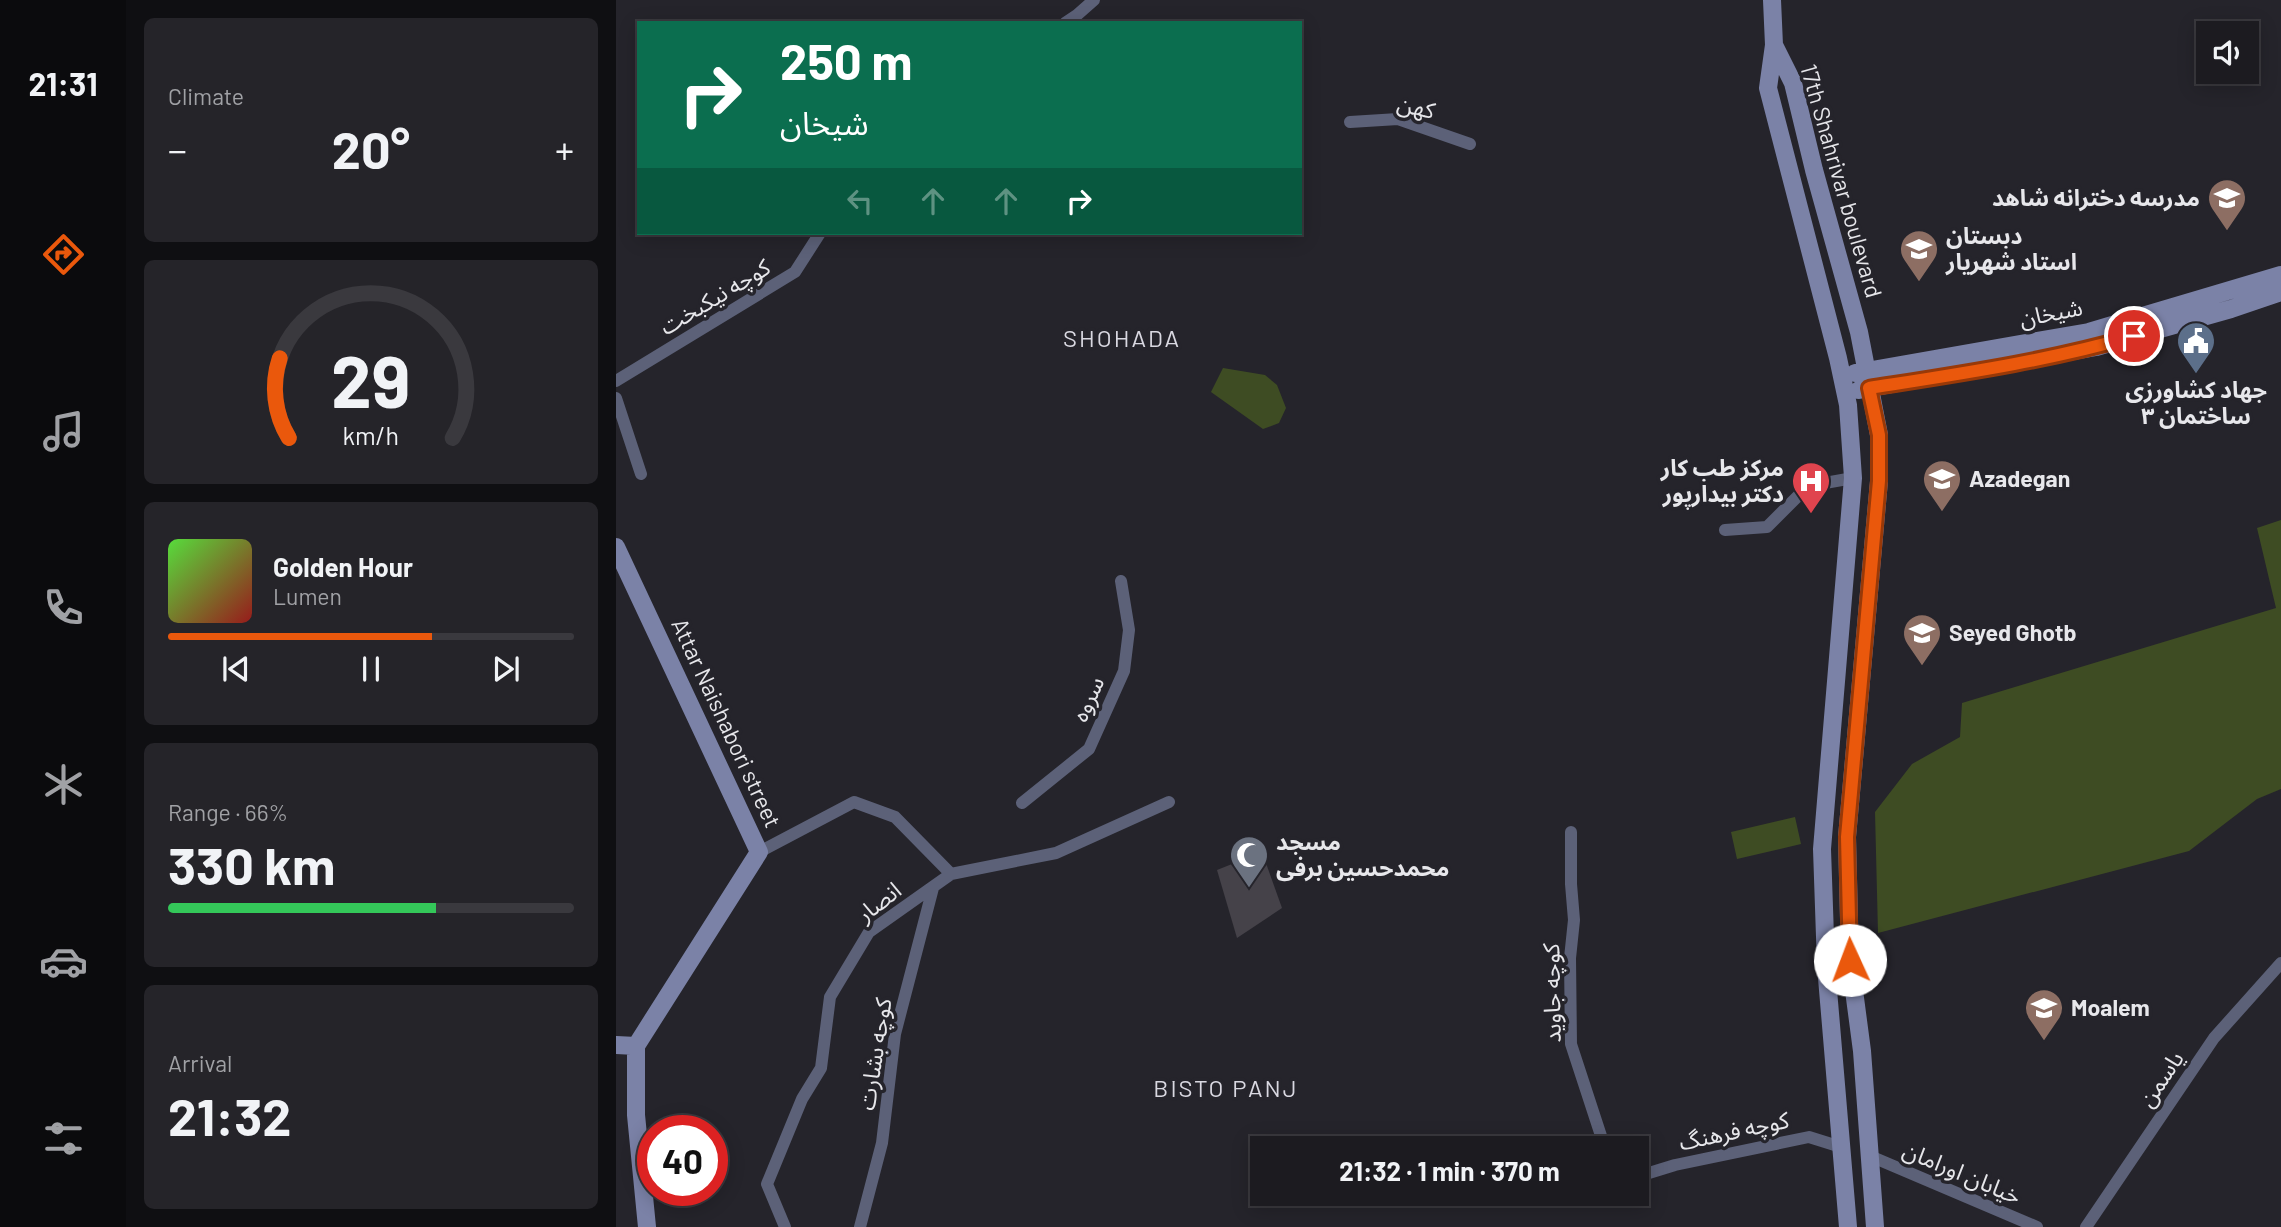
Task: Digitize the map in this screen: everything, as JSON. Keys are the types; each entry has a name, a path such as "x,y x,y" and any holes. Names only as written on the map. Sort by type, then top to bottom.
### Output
{"street":[{"path":"1068,21 1094,0"},
{"name":"17th Shahrivar boulevard","path":"1772,0 1774,45 1768,88 1843,383 1851,434 1853,478 1822,849 1826,967 1847,1227"},
{"name":"17th Shahrivar boulevard","path":"1774,45 1793,83 1859,332 1879,435 1879,481 1847,837 1850,960 1862,1051 1875,1227"},
{"name":"کهن","path":"1350,122 1398,119 1470,144"},
{"name":"کوچه نیکبخت","path":"616,381 795,272 819,235"},
{"name":"شیخان","path":"2189,312 2281,275"},
{"name":"شیخان","path":"1843,383 1868,380 2281,292"},
{"path":"616,398 641,474"},
{"path":"1725,530 1767,527 1808,486 1853,478"},
{"name":"Attar Naishabori street","path":"617,551 759,852 636,1046"},
{"name":"سروه","path":"1022,803 1089,748 1124,671 1129,630 1121,582"},
{"name":"انصار","path":"785,1227 767,1184 802,1099 821,1068 830,997 869,932 951,874 1056,853 1170,802"},
{"path":"759,852 854,803 895,817 951,874"},
{"name":"کوچه جاوید","path":"1571,832 1571,1044 1601,1136"},
{"name":"کوچه بشارت","path":"860,1227 882,1143 895,1034 933,888"},
{"name":"یاسمن","path":"2086,1227 2214,1038 2281,963"},
{"path":"616,1045 636,1046 636,1115 647,1227"},
{"name":"کوچه فرهنگ","path":"1649,1173 1809,1137 1841,1147"},
{"path":"1841,1147 1870,1156"},
{"name":"خیابان اورامان","path":"1870,1156 2037,1227"}],"green space":[{"path":"1223,368 1265,375 1277,385 1286,408 1279,423 1263,429 1211,392"},
{"path":"2281,520 2281,789 2257,799 2189,851 1878,933 1875,812 1912,764 1960,737 1962,703 2276,608 2257,528"},
{"path":"1795,817 1801,844 1737,859 1731,832"}],"building":[{"name":"مسجد محمدحسین برفی","path":"1262,852 1282,908 1237,938 1217,870"}],"place":[{"name":"مدرسه دخترانه شاهد","path":"2227,232"},
{"name":"دبستان استاد شهریار","path":"1919,283"},
{"name":"جهاد کشاورزی ساختمان ۳","path":"2196,375"},
{"name":"Azadegan","path":"1942,513"},
{"name":"مرکز طب کار دکتر بیدارپور","path":"1811,515"},
{"name":"Seyed Ghotb","path":"1922,667"},
{"name":"مسجد محمدحسین برفی","path":"1249,889"},
{"name":"Moalem","path":"2044,1042"}],"district":[{"name":"SHOHADA","path":"1122,339"},
{"name":"BISTO PANJ","path":"1226,1089"}],"route":[{"path":"1850,960 1847,837 1879,481 1879,435 1869,388 2038,358 2134,336"}]}
